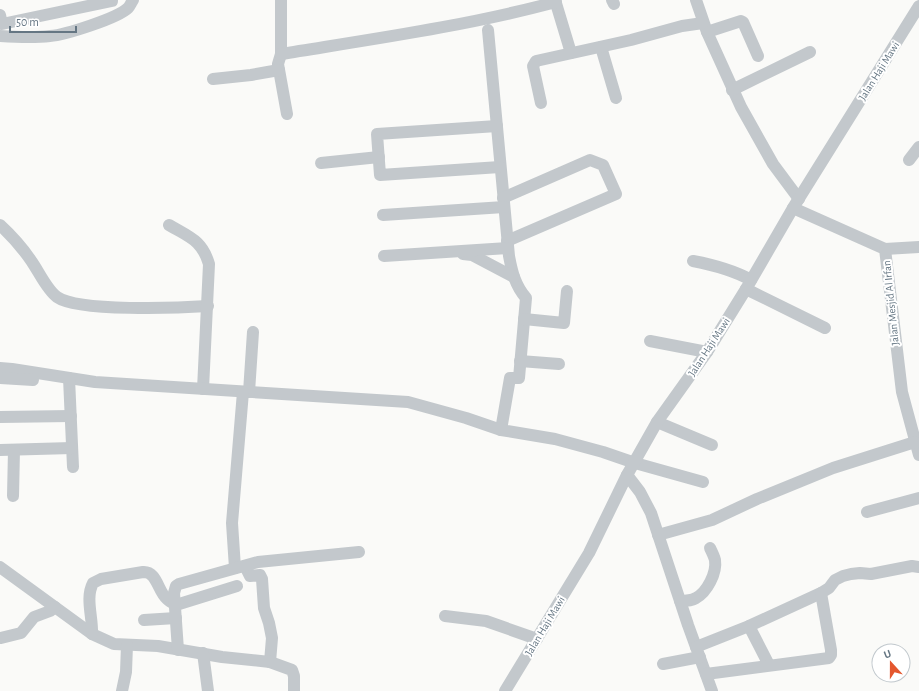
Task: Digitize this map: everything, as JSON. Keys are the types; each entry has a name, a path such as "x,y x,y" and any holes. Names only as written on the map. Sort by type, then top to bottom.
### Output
{"street":[{"path":"0,16 2,24 112,0"},
{"path":"0,36 33,38 59,35 120,13 128,8 133,0"},
{"path":"281,0 281,54 278,64 287,114"},
{"path":"696,0 705,28 732,90 796,204"},
{"path":"281,54 391,36 520,12 556,1 571,53"},
{"name":"Jalan Haji Mawi","path":"505,691 589,553 628,475 658,422 707,352 749,285 796,204 919,6"},
{"path":"541,103 533,66 536,61 600,47 682,26 705,28 741,21 743,22 758,56"},
{"path":"488,30 508,244 514,277 519,289 526,298 519,378 510,378"},
{"path":"600,47 616,98"},
{"path":"732,90 810,52"},
{"path":"213,79 279,70"},
{"path":"497,126 378,134 380,175 500,167"},
{"path":"909,160 919,147"},
{"path":"321,163 379,157"},
{"path":"383,215 504,202 590,160 604,164 616,194 508,244 450,252 384,256"},
{"name":"Jalan Mesjid Al Irfan","path":"796,204 886,249 902,392 919,455"},
{"path":"0,225 17,241 52,292 63,300 91,306 179,308 208,306"},
{"path":"168,225 198,243 205,252 209,264 203,389"},
{"path":"886,249 919,247"},
{"path":"450,252 472,255 514,277"},
{"path":"693,261 737,272 749,285 825,328"},
{"path":"524,319 564,323 567,291"},
{"path":"501,430 510,378 518,308"},
{"path":"253,332 232,523 240,567 250,576 260,575 262,578 264,608 272,638 270,662"},
{"path":"650,342 707,352"},
{"path":"520,361 559,364"},
{"path":"0,368 69,381"},
{"path":"0,378 95,382 408,402 459,416 501,430 556,440 603,452 635,463 703,482"},
{"path":"69,381 73,467"},
{"path":"0,417 71,416"},
{"path":"658,422 712,445"},
{"path":"658,535 712,520 757,499 833,468 915,442"},
{"path":"0,450 72,448"},
{"path":"13,496 14,450"},
{"path":"628,475 651,513 712,691"},
{"path":"868,512 919,498"},
{"path":"680,601 696,598 704,590 711,579 714,573 715,561 710,548"},
{"path":"178,650 174,593 176,586 179,584 258,562 275,559 359,552"},
{"path":"662,664 698,652 749,626 821,593 829,588 835,580 843,576 860,572 871,574 912,566 919,567"},
{"path":"0,567 92,634 114,644 158,646 222,657 270,662 292,670 294,676 294,691"},
{"path":"92,634 91,588 93,583 101,580 148,572 153,576 166,598 176,605"},
{"path":"176,605 238,586"},
{"path":"706,674 829,658 831,655 826,612 821,593"},
{"path":"0,638 21,633 34,617 50,611 55,607"},
{"path":"445,616 486,621 537,639"},
{"path":"144,620 176,618"},
{"path":"749,626 769,665"},
{"path":"122,691 126,672 127,645"},
{"path":"203,653 208,691"}]}
